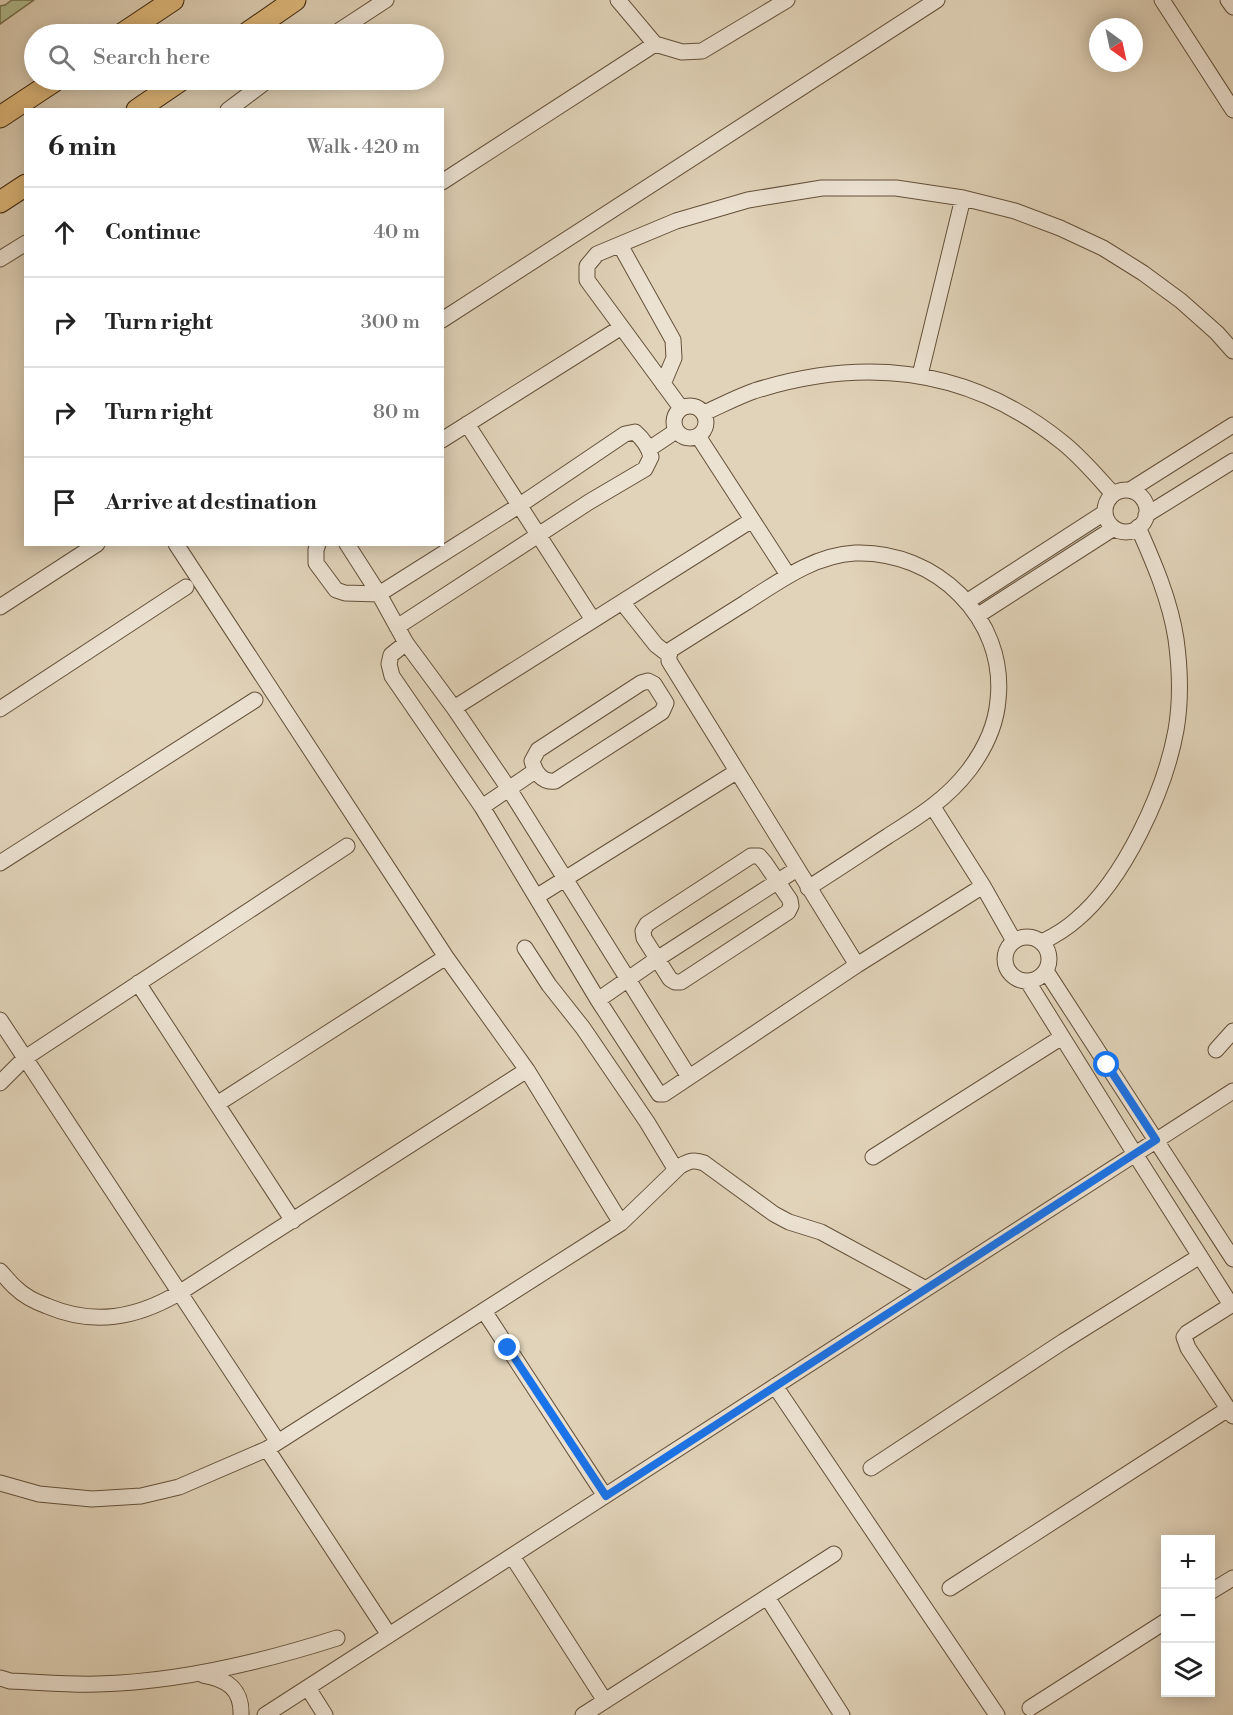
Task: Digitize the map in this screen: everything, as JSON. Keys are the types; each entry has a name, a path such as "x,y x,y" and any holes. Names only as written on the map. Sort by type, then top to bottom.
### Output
{"highway":[{"path":"137,24 173,0"},
{"path":"260,24 295,0"},
{"path":"0,117 41,90"},
{"path":"140,108 166,90"},
{"path":"0,202 24,186"}],"street":[{"path":"362,16 368,0"},
{"path":"350,24 386,0"},
{"path":"618,0 655,45 682,52 702,51 787,0"},
{"path":"444,319 937,0"},
{"path":"1162,0 1233,110"},
{"path":"1228,0 1233,8"},
{"path":"444,181 655,45"},
{"path":"231,108 255,90"},
{"path":"681,408 587,280 587,266 597,254 676,221 748,200 822,189 896,188 963,198 1016,211 1060,228 1103,248 1143,273 1181,301 1217,333 1233,351"},
{"path":"920,375 963,198"},
{"path":"620,245 673,340 674,358 663,384"},
{"path":"0,259 23,250"},
{"path":"444,439 620,327"},
{"path":"704,413 752,392 824,375 859,372 920,375 966,388 1001,402 1034,421 1064,444 1113,494"},
{"path":"693,406 704,413 706,425 698,436 686,438 676,431 674,418 681,408 693,406"},
{"path":"467,424 592,620"},
{"path":"1233,425 1130,490 1113,494 1108,499 1104,513 1109,524 1126,532 1233,460"},
{"path":"649,449 676,431"},
{"path":"317,546 316,563 336,590 345,593 379,594 520,505 625,434 635,432 641,437 651,457 645,469 589,502 397,627"},
{"path":"698,436 788,575"},
{"path":"1042,942 1077,920 1100,895 1125,860 1150,813 1166,771 1176,728 1179,682 1176,638 1166,597 1142,521 1145,502 1137,493 1130,490"},
{"path":"968,602 1104,513"},
{"path":"454,708 752,520"},
{"path":"977,616 1114,528"},
{"path":"0,607 94,546"},
{"path":"177,546 446,957 527,1070 621,1224"},
{"path":"348,546 379,594 406,643 509,789 689,1077"},
{"path":"808,888 933,807 969,770 987,742 995,717 998,700 997,668 991,643 968,602 944,580 926,569 886,555 854,553 823,559 788,575 672,650 669,655 669,661 808,888 857,965"},
{"path":"0,709 186,587"},
{"path":"622,602 656,645 669,655"},
{"path":"406,643 391,655 389,664 392,676 482,807 657,1092 664,1094 857,965 983,886"},
{"path":"662,694 681,680"},
{"path":"648,681 654,684 662,694 666,703 662,712 555,781 545,780 535,771 532,761 538,750 641,683 648,681"},
{"path":"0,863 255,700"},
{"path":"482,807 535,771"},
{"path":"536,897 736,771"},
{"path":"933,807 983,886 1014,941"},
{"path":"0,1083 25,1058 347,846"},
{"path":"751,856 759,856 777,881 790,900 791,906 788,912 681,982 670,980 644,938 643,931 647,924 751,856"},
{"path":"598,999 797,869"},
{"path":"1028,937 1042,942 1049,956 1046,971 1035,980 1028,982 1020,981 1007,971 1005,955 1008,947 1014,941 1028,937"},
{"path":"525,948 647,1122 676,1170"},
{"path":"217,1104 446,957"},
{"path":"1046,971 1202,1211 1228,1238 1233,1259"},
{"path":"950,1588 1231,1412 1188,1348 1184,1337 1232,1305 1028,982"},
{"path":"138,983 293,1221"},
{"path":"0,1020 179,1293 389,1635"},
{"path":"1216,1050 1233,1031"},
{"path":"873,1157 1062,1037"},
{"path":"0,1271 17,1289 61,1312 85,1317 110,1317 134,1314 158,1305 527,1070"},
{"path":"265,1715 1233,1091"},
{"path":"0,1483 39,1494 92,1499 141,1496 179,1487 273,1445 621,1224 688,1161 695,1160 704,1163 774,1214 789,1222 821,1232 926,1289"},
{"path":"1179,1224 1202,1211"},
{"path":"871,1468 1064,1341 1200,1256"},
{"path":"484,1311 606,1496"},
{"path":"775,1386 997,1715"},
{"path":"583,1715 834,1554"},
{"path":"512,1556 606,1701"},
{"path":"1215,1589 1233,1578"},
{"path":"768,1597 842,1715"},
{"path":"1029,1708 1161,1624"},
{"path":"0,1678 10,1681 96,1684 139,1682 249,1663 337,1638"},
{"path":"194,1674 216,1678 233,1687 241,1701 242,1715"},
{"path":"308,1688 325,1715"}],"green space":[{"path":"12,0 34,0 0,24 0,6"}],"route":[{"path":"508,1348 606,1496 1156,1140 1107,1065"}]}
